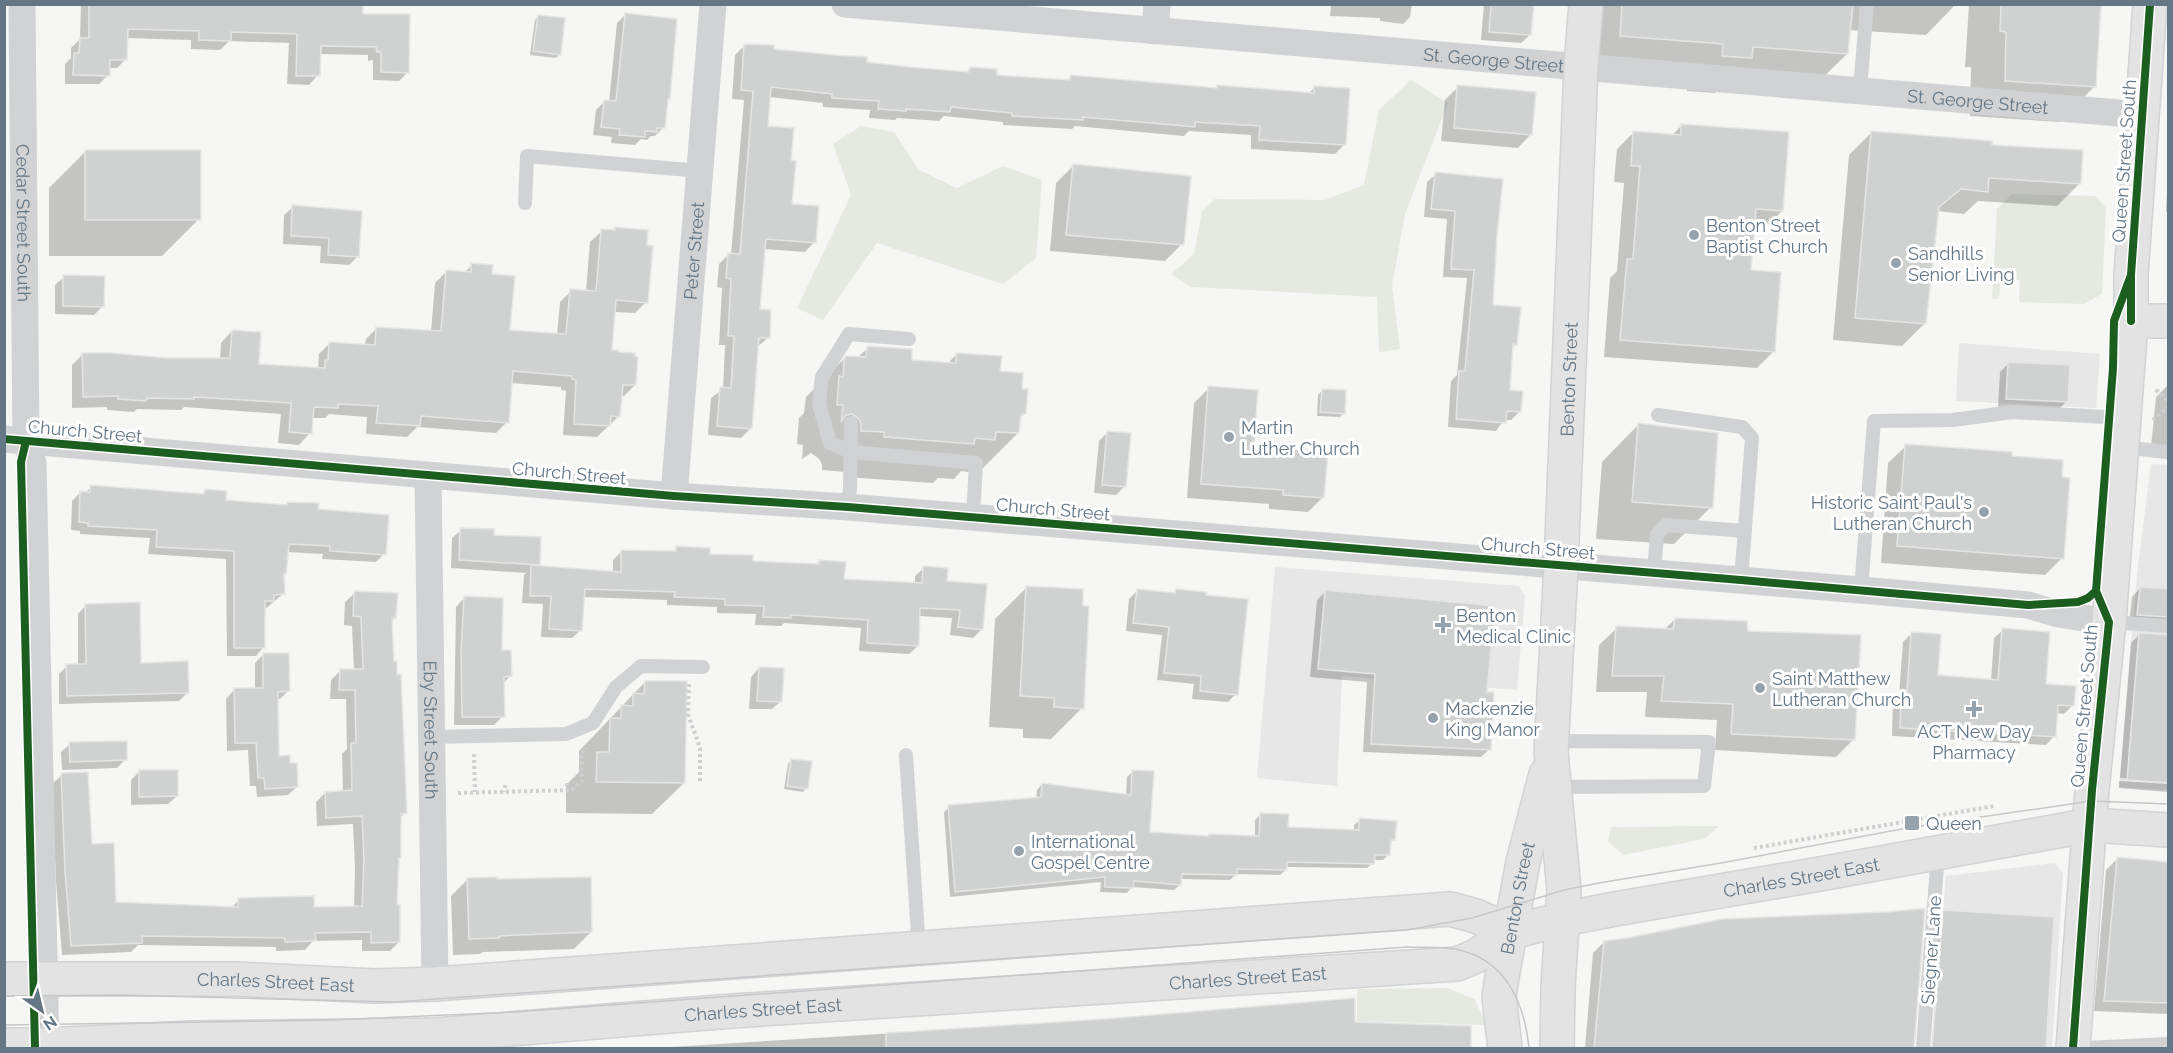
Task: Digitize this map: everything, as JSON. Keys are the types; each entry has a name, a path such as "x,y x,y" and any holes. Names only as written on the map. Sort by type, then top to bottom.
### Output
{"main road":[{"name":"Benton Street","path":"1557,1048 1564,890 1552,746 1581,66 1586,4"},
{"name":"Queen Street South","path":"2073,1048 2092,790 2131,430 2131,275 2150,4"},
{"path":"2131,321 2169,321"},
{"name":"Benton Street","path":"1505,1048 1499,997 1523,862 1552,746"},
{"name":"Charles Street East","path":"4,1045 46,1047 193,1038 436,1042 732,1011 1457,964 1476,956 1512,932 1563,919 2091,825 2169,830"},
{"name":"Charles Street East","path":"4,979 237,979 374,986 435,984 1450,909 1476,916 1512,932"},
{"path":"1457,964 1479,975 1499,997"}],"street":[{"name":"Cedar Street South","path":"22,4 15,440 33,463 46,1047"},
{"name":"Peter Street","path":"674,496 713,4"},
{"name":"St. George Street","path":"845,4 1156,18 1581,66 2142,115"},
{"name":"Church Street","path":"15,440 674,496 848,507 1861,590 2028,605 2058,614 2109,622"},
{"name":"Eby Street South","path":"428,476 435,984"}],"lane":[{"path":"1860,90 1867,4"},
{"path":"525,203 527,156 700,171"},
{"path":"909,339 849,334 822,377 819,404 830,443 851,452 976,463 973,517"},
{"path":"1861,590 1874,421 1953,420 2012,412 2131,430 2169,452"},
{"path":"1658,415 1742,427 1752,438 1741,580"},
{"path":"848,507 851,423"},
{"path":"1654,573 1658,534 1666,525 1745,531"},
{"path":"2109,622 2169,626"},
{"path":"431,737 566,734 593,723 616,687 641,666 703,667"},
{"path":"1552,746 1709,742 1704,786 1555,787"},
{"path":"906,754 920,949"},
{"name":"Siegner Lane","path":"1923,1048 1938,852"},
{"path":"2086,1048 2169,1044"}],"path":[{"path":"2151,386 2169,401"},
{"path":"2131,430 2169,407"},
{"path":"689,679 688,714 700,748 700,782"},
{"path":"473,747 475,792"},
{"path":"467,792 573,790 582,782 581,754 585,749 591,747"},
{"path":"567,783 567,790"},
{"path":"505,785 505,792"},
{"path":"1754,848 1994,806"}],"shaded area":[{"path":"1411,80 1448,103 1405,214 1392,285 1400,349 1379,352 1377,297 1191,287 1171,274 1194,254 1202,211 1215,199 1325,200 1364,185 1379,110"},
{"path":"861,126 894,132 919,170 957,188 1003,166 1042,180 1036,258 1003,284 877,243 823,320 797,308 851,195 833,144"},
{"path":"2012,194 2095,196 2106,208 2102,294 2084,304 2019,302 2020,280 2001,279 1999,298 1992,299 1997,209"},
{"path":"1959,343 2100,354 2096,408 1956,401"},
{"path":"2151,464 2168,465 2168,790 2119,787 2137,575"},
{"path":"1275,567 1519,586 1525,596 1517,690 1342,676 1337,786 1257,778"},
{"path":"1719,826 1704,839 1623,855 1608,841 1611,827"},
{"path":"2055,863 2063,873 2052,1048 1931,1048 1946,876"},
{"path":"1448,988 1474,999 1487,1025 1357,1021 1357,989"}],"building":[{"path":"89,4 363,4 363,14 410,14 409,73 381,72 381,52 377,52 376,47 321,46 320,76 296,76 297,34 231,32 231,41 199,40 199,31 128,29 127,60 110,60 110,76 73,75 74,53 79,53 80,38 89,38"},
{"path":"1491,4 1534,4 1531,35 1489,32"},
{"path":"1622,4 1853,4 1848,54 1753,47 1752,58 1722,56 1723,44 1620,36"},
{"path":"2001,4 2101,4 2096,87 2005,81 2006,32 2000,31"},
{"path":"625,13 677,19 665,128 657,128 657,132 645,131 645,137 619,135 620,129 601,127 604,100 616,101"},
{"path":"538,15 565,18 561,55 533,51"},
{"path":"744,44 774,45 774,49 867,57 867,62 910,67 969,72 970,67 997,69 997,75 1070,80 1071,75 1217,88 1217,85 1314,93 1314,86 1350,88 1346,145 1259,140 1260,126 1195,122 1195,127 1083,117 1083,120 1012,116 1012,113 951,107 950,112 878,109 879,101 832,98 832,94 771,87 768,126 794,128 791,160 796,161 792,204 819,206 816,243 766,239 760,309 771,310 770,338 759,338 752,429 717,426 720,387 731,388 734,336 728,336 731,279 726,278 728,253 740,254 753,91 741,90"},
{"path":"1457,85 1536,92 1532,135 1454,128"},
{"name":"Benton Street Baptist Church","path":"1681,124 1789,132 1783,211 1756,209 1751,270 1781,272 1775,352 1620,340 1627,259 1633,259 1640,166 1631,166 1633,131 1681,135"},
{"name":"Sandhills Senior Living","path":"1871,131 1992,141 1992,145 2083,150 2081,184 1989,178 1988,192 1961,189 1939,207 1926,324 1855,318"},
{"path":"85,150 201,150 201,220 85,220"},
{"path":"1073,164 1191,176 1184,245 1066,235"},
{"path":"1435,172 1503,179 1493,305 1521,307 1517,345 1513,344 1510,390 1523,391 1521,412 1507,411 1506,423 1456,419 1459,371 1465,371 1474,270 1451,269 1455,211 1431,209"},
{"path":"292,205 362,211 359,257 328,255 329,238 291,236"},
{"path":"615,227 648,230 647,245 653,246 648,303 616,300 612,350 635,353 638,357 636,385 623,385 620,417 611,416 610,426 574,424 576,380 572,379 572,376 513,371 509,423 421,416 420,426 376,423 378,406 338,404 338,408 314,407 312,434 289,432 291,403 194,397 194,399 147,398 146,401 118,399 118,396 83,397 82,353 167,358 230,358 232,330 261,332 259,364 325,368 329,342 375,345 376,327 441,331 446,270 471,272 471,263 493,265 492,274 515,276 510,330 566,334 570,289 596,291 601,229 615,230"},
{"path":"63,275 105,276 104,307 63,306"},
{"path":"867,346 912,349 912,360 956,363 956,353 1002,356 1000,371 1023,373 1022,389 1028,389 1026,414 1021,414 1019,433 996,432 995,440 975,438 974,444 884,437 884,432 861,431 859,419 852,414 846,415 841,422 843,405 837,405 839,376 843,377 844,359 846,356 866,357"},
{"path":"2008,362 2070,365 2068,402 2006,399"},
{"path":"1208,386 1258,390 1254,446 1328,452 1324,498 1283,495 1283,490 1201,484"},
{"path":"1322,389 1346,390 1345,414 1320,412"},
{"path":"1638,423 1718,433 1713,508 1632,502"},
{"path":"1107,431 1131,433 1126,487 1102,485"},
{"name":"Historic Saint Paul's Lutheran Church","path":"1905,444 2012,452 2012,456 2063,460 2062,477 2070,478 2064,559 1897,546"},
{"path":"90,485 204,494 205,489 227,491 226,500 287,505 287,502 319,503 318,509 389,515 386,555 330,551 330,546 289,544 286,574 284,574 285,594 274,595 274,601 265,601 265,648 234,648 234,551 156,547 157,530 88,526 88,523 79,522 80,491 90,492"},
{"path":"460,528 494,529 494,535 541,537 540,565 459,560"},
{"path":"676,546 710,548 710,554 753,555 753,561 819,564 819,560 846,562 844,579 922,583 923,566 948,568 947,581 987,584 983,630 958,627 960,610 920,608 919,646 867,643 868,620 791,615 791,618 763,617 764,606 725,605 725,599 674,597 675,592 585,589 582,631 549,629 551,596 530,596 531,565 621,572 621,550 676,551"},
{"path":"1026,586 1083,589 1083,606 1089,606 1084,709 1054,707 1054,698 1020,696"},
{"path":"2140,587 2169,589 2169,617 2137,615"},
{"path":"1137,589 1175,593 1176,589 1206,592 1206,595 1248,599 1238,695 1200,691 1201,676 1164,673 1169,627 1133,623"},
{"path":"1325,590 1495,606 1487,692 1494,692 1491,750 1371,744 1375,674 1318,669"},
{"path":"354,591 398,593 396,618 392,618 394,661 397,661 397,675 401,674 407,813 401,814 401,858 399,858 397,905 400,905 400,942 371,943 371,932 315,933 316,941 285,942 285,938 142,936 142,943 71,946 61,773 88,772 92,844 114,843 116,902 238,907 238,898 314,896 314,907 362,906 364,859 362,816 326,818 325,792 352,790 351,743 356,743 355,690 339,690 340,669 363,669 361,617 353,616"},
{"path":"464,596 503,598 502,650 511,650 512,676 504,677 505,717 462,717 461,651"},
{"path":"140,602 141,663 188,661 189,693 67,696 66,664 86,664 85,604"},
{"name":"Saint Matthew Lutheran Church","path":"1675,618 1747,621 1748,631 1861,635 1855,740 1731,734 1733,704 1661,701 1664,676 1612,676 1616,626 1673,629"},
{"path":"2002,628 2050,632 2046,684 2076,686 2074,706 2058,705 2056,737 1900,728 1901,691 1907,692 1911,632 1941,634 1938,675 1998,680"},
{"path":"2139,633 2169,635 2169,783 2127,780"},
{"path":"263,653 289,653 290,691 278,692 279,756 290,755 290,763 297,763 298,787 265,789 264,778 258,778 256,743 235,743 234,688 263,688"},
{"path":"759,667 784,668 782,702 757,701"},
{"path":"645,681 687,681 685,783 596,782 597,752 609,752 610,718 621,718 621,705 633,706 633,693 644,694"},
{"path":"127,741 127,760 70,762 69,742"},
{"path":"791,759 812,761 808,789 787,786"},
{"path":"139,770 178,770 178,796 139,797"},
{"path":"1132,770 1154,771 1150,832 1208,836 1209,834 1259,836 1260,813 1289,814 1288,827 1359,830 1359,818 1397,821 1395,840 1391,840 1390,855 1375,855 1374,864 1287,862 1287,870 1237,869 1237,875 1182,874 1181,885 1134,881 1133,888 1105,887 1105,877 955,892 948,805 1041,797 1042,783 1131,795"},
{"path":"2117,857 2169,862 2169,1003 2104,1001"},
{"path":"497,877 497,879 591,877 592,932 469,939 467,878"},
{"path":"1925,909 1914,1048 1594,1048 1604,941 1722,919"},
{"path":"1943,910 2054,917 2046,1048 1932,1048"},
{"path":"1355,998 1355,1022 1471,1026 1471,1048 886,1048 886,1033 1105,1019"}],"tram line":[{"path":"4,996 120,995 394,1002 1407,930 1472,918 1564,890 1907,828 2091,801 2168,804"},
{"path":"4,1025 332,1020 515,1012 1407,947 1456,949 1479,957 1492,965 1503,976 1518,1002 1529,1048"}],"cycle path":[{"path":"2131,321 2131,275 2150,4"},
{"path":"2073,1048 2092,790 2109,622 2096,591 2113,368 2114,321 2131,275"},
{"path":"4,439 674,496 848,507 2028,605 2078,602 2088,598 2096,591"},
{"path":"26,441 21,462 35,1048"}],"place":[{"name":"Benton Street Baptist Church","path":"1694,235"},
{"name":"Sandhills Senior Living","path":"1896,263"},
{"name":"Martin Luther Church","path":"1229,437"},
{"name":"Historic Saint Paul's Lutheran Church","path":"1984,512"},
{"name":"Benton Medical Clinic","path":"1443,625"},
{"name":"Saint Matthew Lutheran Church","path":"1760,688"},
{"name":"ACT New Day Pharmacy","path":"1974,709"},
{"name":"Mackenzie King Manor","path":"1433,718"},
{"name":"Queen","path":"1912,823"},
{"name":"International Gospel Centre","path":"1019,851"}]}
